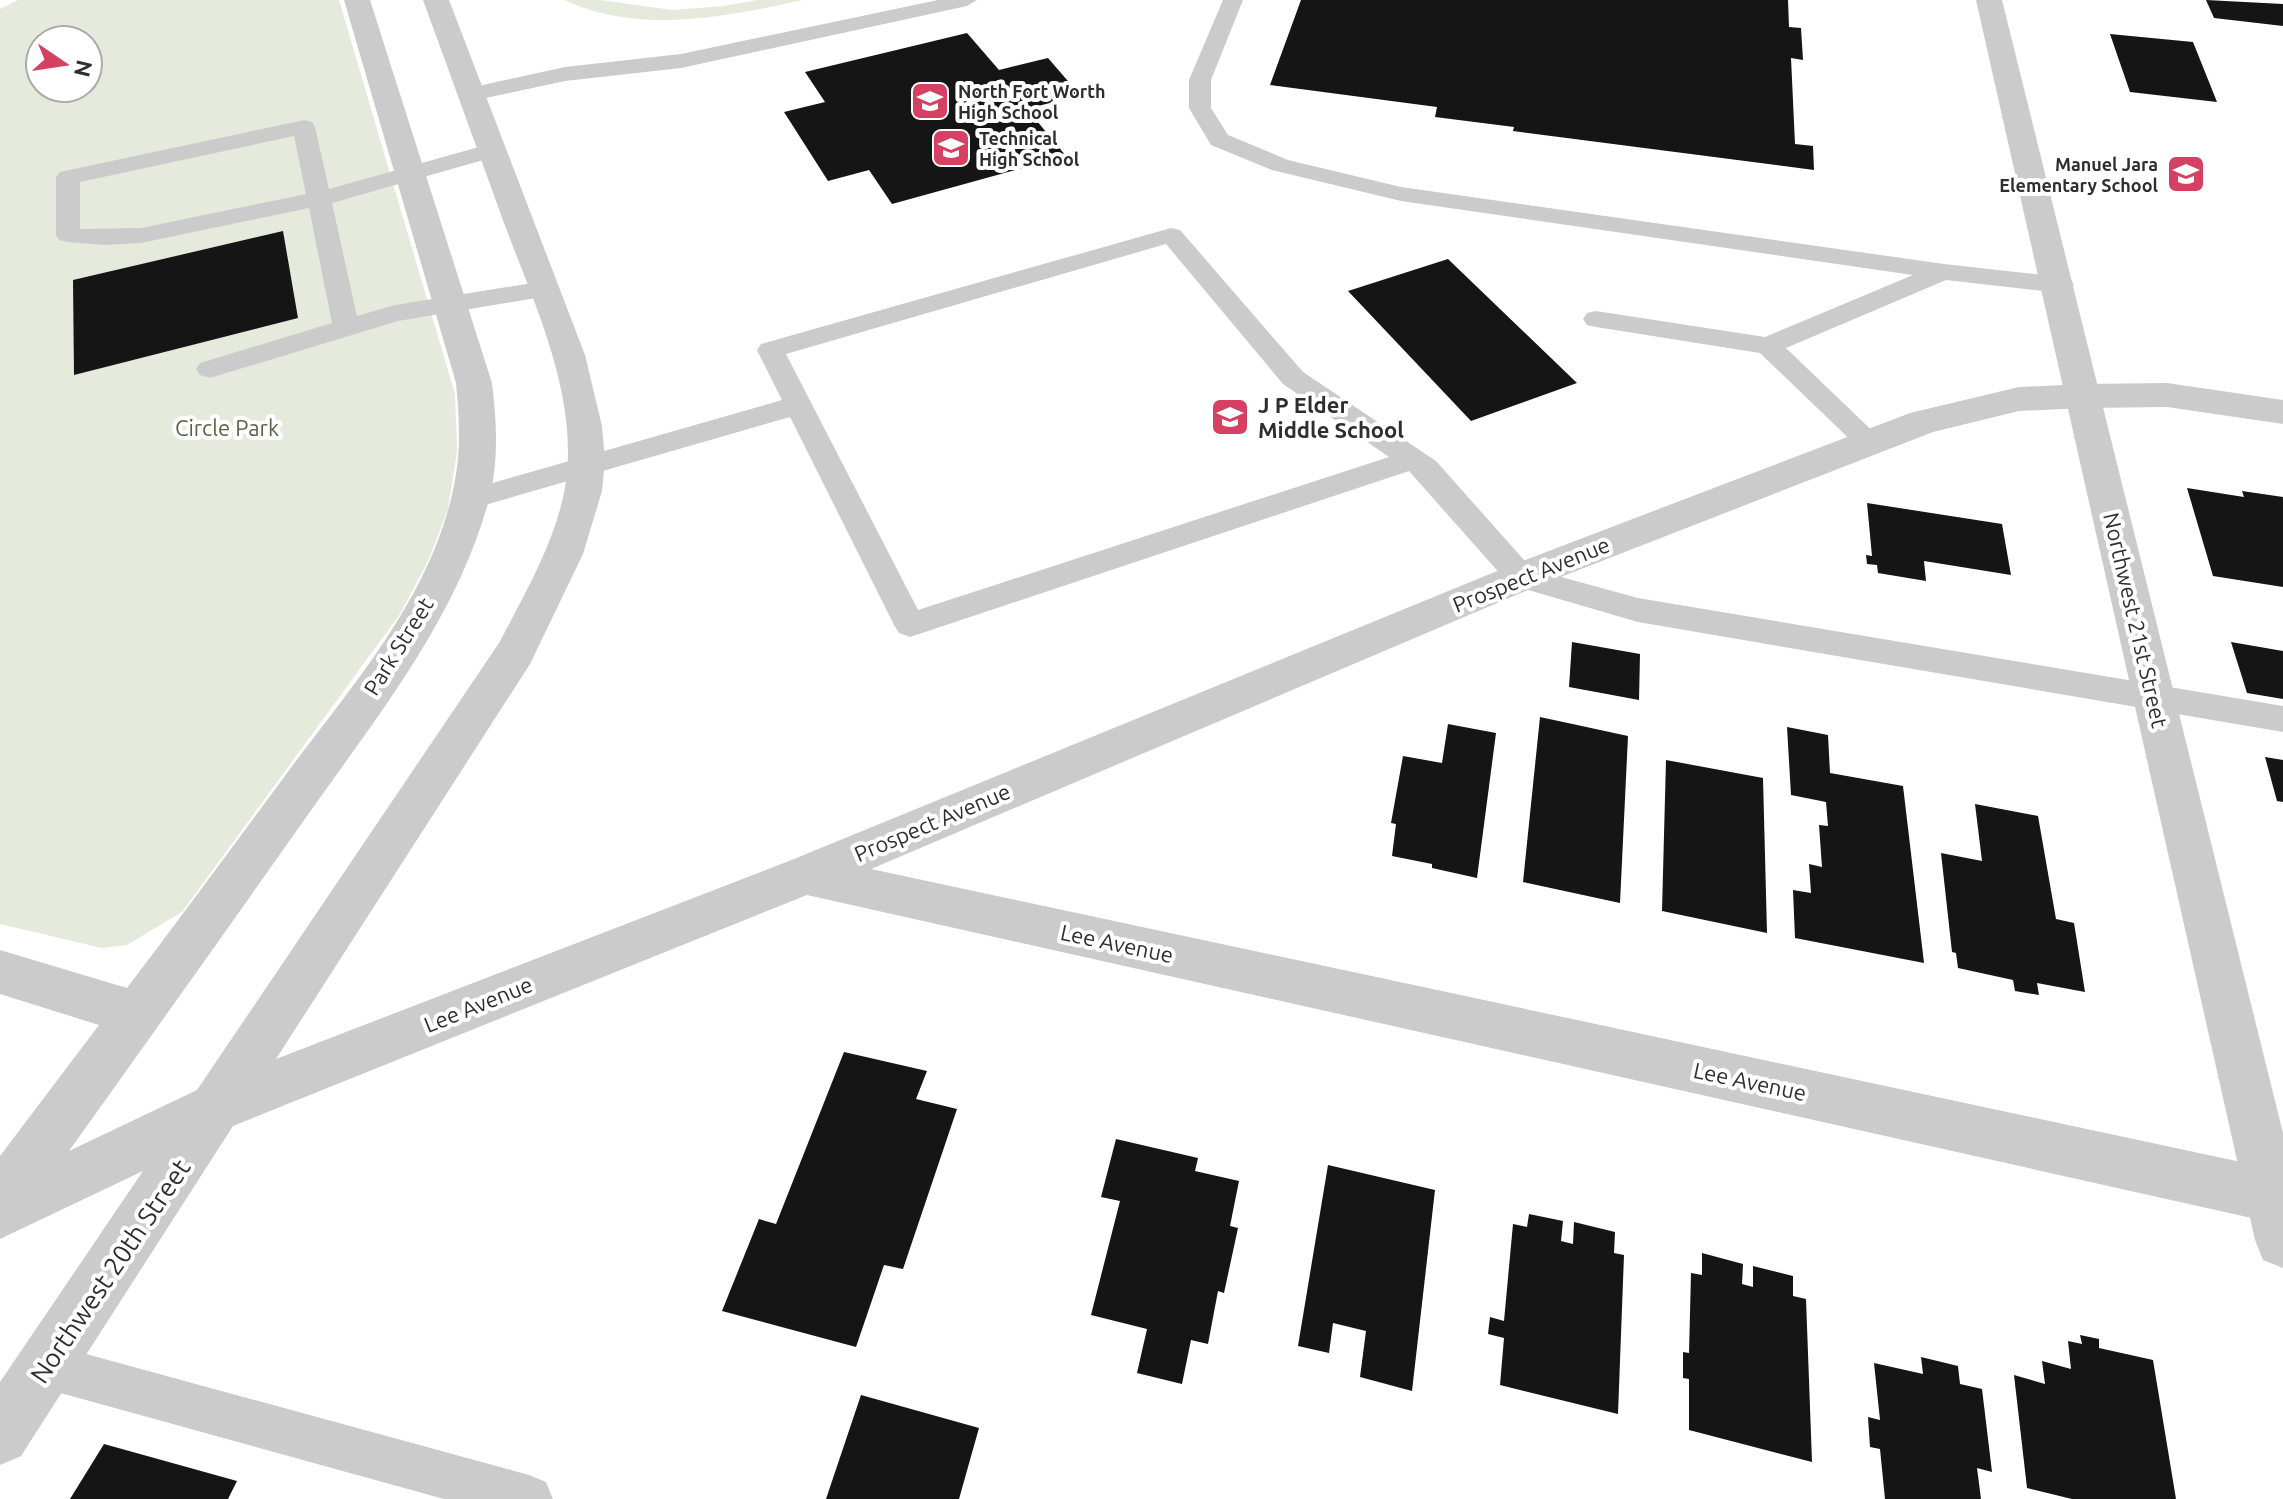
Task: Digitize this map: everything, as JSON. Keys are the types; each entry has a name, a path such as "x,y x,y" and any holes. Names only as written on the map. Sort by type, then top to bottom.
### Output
{"street":[{"name":"Park Street","path":"0,1201 139,1015 398,653 448,563 471,499 481,443 474,383 357,0"},
{"path":"220,1106 515,653 565,552 583,489 586,443 581,405 545,289 436,0"},
{"name":"Northwest 21st Street","path":"1989,0 2061,285 2153,698 2279,1211"},
{"name":"Prospect Avenue","path":"806,875 1521,577 1923,422 2019,399 2084,396 2167,395 2283,412"},
{"name":"Lee Avenue","path":"0,1212 220,1106 806,875 2279,1211"},
{"path":"0,972 139,1015"},
{"name":"Northwest 20th Street","path":"0,1435 220,1106"}],"lane":[{"path":"472,94 565,74 681,61 967,0"},
{"path":"1233,0 1200,80 1200,108 1219,140 1280,165 1401,194 1944,272 2061,285"},
{"path":"346,328 318,201 304,127 68,177 68,235 89,239 138,236 318,201 413,176 493,150"},
{"path":"1413,459 910,625 770,350 1171,235 1293,378 1413,459 1426,468 1521,577 1638,610 2283,719"},
{"path":"1596,319 1768,346 1944,272"},
{"path":"210,369 395,313 545,289"},
{"path":"1768,346 1871,443"},
{"path":"471,499 798,405"},
{"path":"46,1366 529,1499"}],"green space":[{"name":"Circle Park","path":"18,0 339,0 455,394 457,452 448,509 429,559 400,614 182,912 127,945 102,948 0,924 0,9"},
{"path":"564,0 600,0 672,10 757,0 803,0 713,17 652,20 593,11"}],"building":[{"path":"1301,0 1788,0 1789,27 1801,28 1803,60 1791,58 1795,144 1813,146 1814,170 1513,131 1514,127 1435,117 1437,107 1270,85"},
{"path":"2206,0 2283,4 2283,26 2214,18"},
{"path":"967,33 999,70 1048,58 1080,95 1027,109 1066,156 892,204 869,170 828,181 784,112 825,102 805,72"},
{"path":"2110,34 2193,42 2217,102 2130,92"},
{"path":"283,231 298,318 74,375 73,280"},
{"path":"1448,259 1577,383 1471,421 1348,291"},
{"path":"2187,488 2244,497 2242,491 2283,497 2283,587 2213,576"},
{"path":"1867,503 2002,524 2011,575 1924,561 1926,581 1878,573 1877,565 1867,564 1866,555 1872,556"},
{"path":"1572,642 1640,654 1639,700 1569,687"},
{"path":"2231,642 2283,651 2283,699 2247,693"},
{"path":"1540,717 1628,736 1620,903 1523,882"},
{"path":"1448,724 1496,733 1477,878 1392,856 1396,824 1391,823 1403,756 1442,763"},
{"path":"1787,727 1828,735 1830,773 1903,786 1924,963 1795,938 1793,890 1811,893 1809,864 1822,867 1819,825 1828,826 1826,802 1791,795"},
{"path":"2265,757 2283,760 2283,802 2277,801"},
{"path":"1666,760 1763,778 1767,933 1662,911"},
{"path":"1975,804 2038,816 2056,919 2074,923 2085,992 2037,983 2039,995 2015,991 2013,980 1958,968 1956,953 1952,952 1941,853 1982,861"},
{"path":"844,1052 927,1071 916,1099 957,1109 903,1269 884,1265 856,1347 722,1311 759,1219 776,1224"},
{"path":"1116,1139 1198,1158 1195,1171 1239,1181 1230,1226 1238,1228 1224,1293 1218,1291 1208,1344 1191,1340 1182,1384 1137,1373 1147,1329 1091,1315 1120,1201 1101,1197"},
{"path":"1328,1165 1435,1190 1412,1391 1360,1377 1366,1331 1333,1323 1329,1353 1298,1346"},
{"path":"1529,1214 1563,1221 1561,1241 1573,1244 1574,1222 1615,1232 1614,1253 1624,1255 1618,1414 1500,1385 1504,1338 1488,1334 1490,1317 1504,1321 1513,1224 1527,1227"},
{"path":"1702,1253 1743,1264 1742,1284 1753,1287 1753,1266 1793,1276 1793,1296 1806,1299 1812,1462 1689,1430 1689,1379 1683,1378 1683,1352 1689,1353 1691,1273 1702,1275"},
{"path":"2080,1335 2099,1339 2099,1348 2153,1360 2176,1499 2072,1499 2027,1488 2014,1375 2045,1384 2042,1361 2071,1369 2068,1341 2082,1344"},
{"path":"1921,1357 1958,1366 1960,1384 1982,1389 1992,1472 1977,1468 1981,1499 1885,1499 1880,1449 1870,1447 1868,1417 1880,1420 1874,1363 1923,1374"},
{"path":"861,1395 979,1428 959,1499 826,1499"},
{"path":"104,1444 237,1481 228,1499 70,1499"}],"place":[{"name":"North Fort Worth High School","path":"930,101"},
{"name":"Technical High School","path":"951,148"},
{"name":"Manuel Jara Elementary School","path":"2186,174"},
{"name":"J P Elder Middle School","path":"1230,417"}]}
